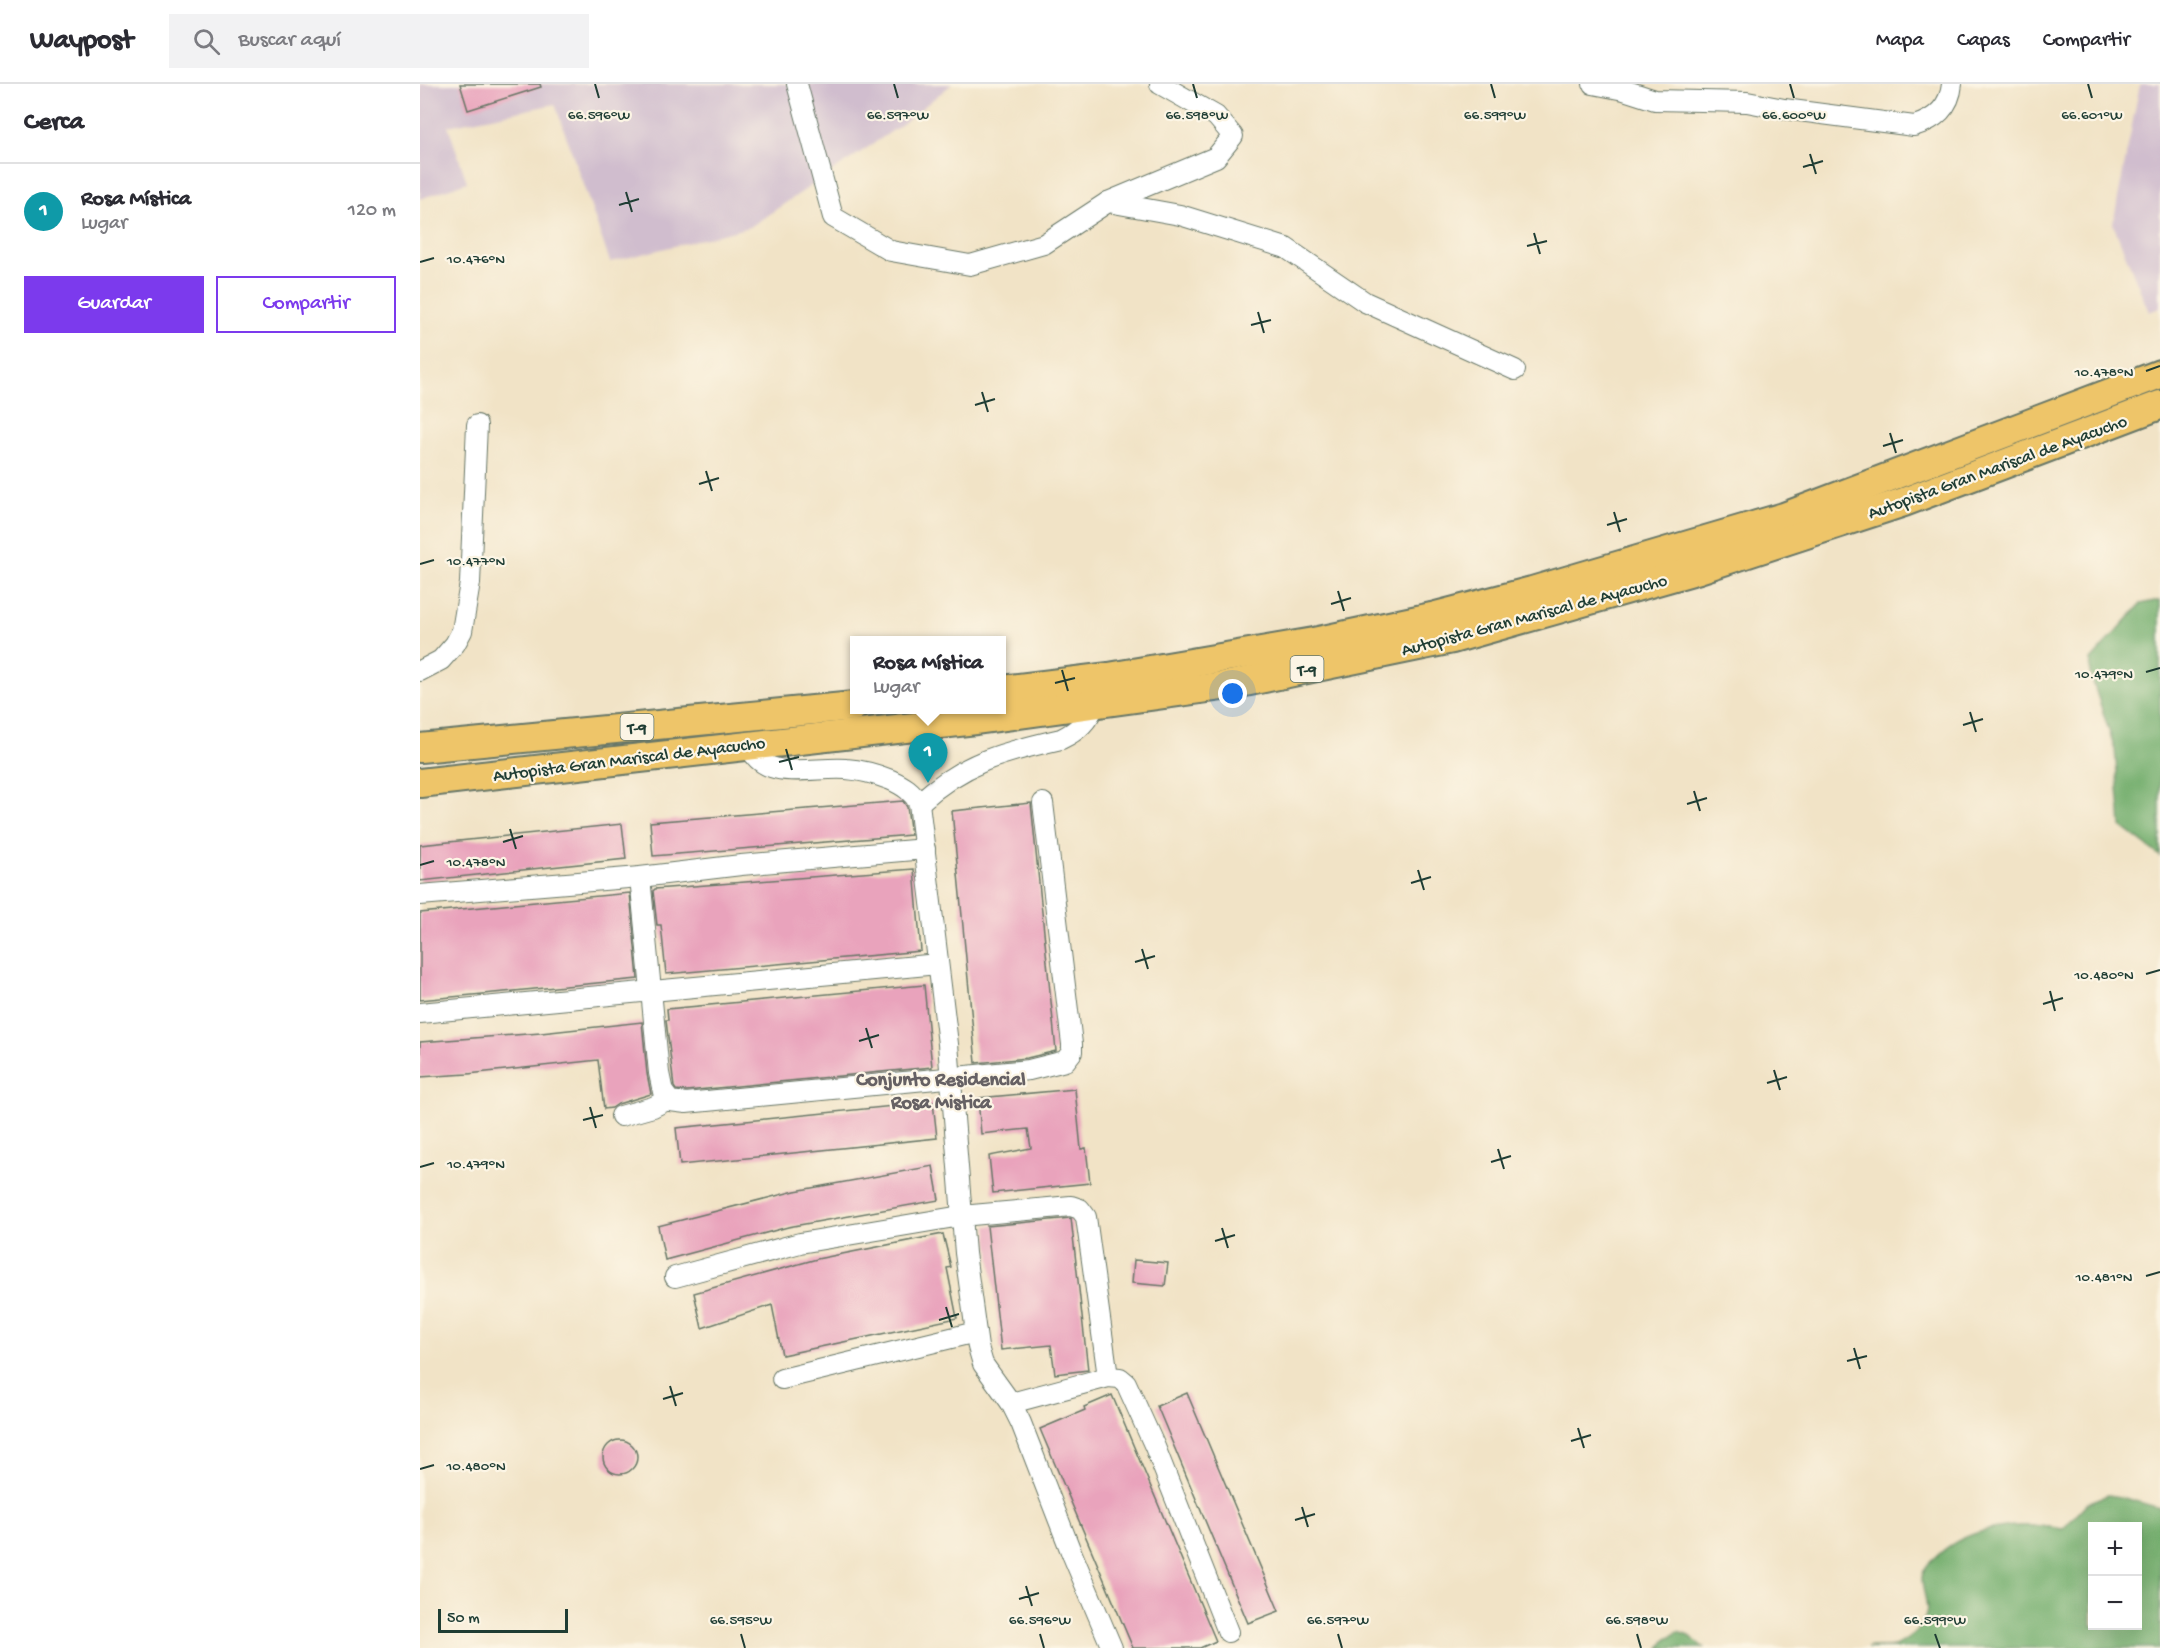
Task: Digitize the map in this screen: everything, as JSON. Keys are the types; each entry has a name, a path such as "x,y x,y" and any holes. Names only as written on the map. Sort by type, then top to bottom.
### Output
{"highway":[{"name":"Autopista Gran Mariscal de Ayacucho","path":"1006,690 1109,677 1314,642 1432,617 1532,591 1784,517 2160,374"},
{"name":"Autopista Gran Mariscal de Ayacucho","path":"420,783 964,721 1230,685 1452,639 1699,569 1904,502 2160,405"},
{"name":"Autopista Gran Mariscal de Ayacucho","path":"420,748 850,706"}],"street":[{"path":"797,84 833,217 891,251 970,265 1044,244 1108,202 1216,157 1233,136 1216,116 1160,84"},
{"path":"1593,84 1628,87 1655,100 1747,102 1914,126 1929,122 1940,111 1951,94 1952,84"},
{"path":"1108,202 1180,215 1286,248 1365,302 1515,370"},
{"path":"2093,431 2160,411"},
{"path":"420,671 441,660 455,644 462,631 470,583 477,425"},
{"path":"919,803 943,782 988,758 1061,739 1071,734 1087,721 1096,703"},
{"path":"749,744 758,760 769,767 790,770 829,768 879,775 907,787 919,803 951,1077 962,1216 978,1347 984,1364 1011,1403 1112,1648"},
{"path":"621,1116 653,1107 667,1100 681,1104 1018,1071 1065,1061 1072,1052 1043,802"},
{"path":"420,895 640,877 925,849"},
{"path":"640,877 660,1083 667,1100"},
{"path":"420,1013 938,964"},
{"path":"675,1277 800,1242 962,1216 1071,1206 1085,1213 1108,1377"},
{"path":"782,1379 976,1332"},
{"path":"1011,1403 1108,1377 1120,1378 1130,1389 1160,1458 1228,1632"}],"shaded area":[{"path":"420,84 952,84 901,125 750,227 610,262 555,104 448,126 467,182 420,199"},
{"path":"2140,84 2160,84 2160,308 2149,312 2113,224"}],"green space":[{"path":"2160,601 2160,856 2121,826 2115,749 2090,673 2091,660 2141,604"},
{"path":"2108,1495 2160,1508 2160,1648 1867,1648 1897,1645 1918,1629 1924,1620 1927,1608 1922,1585 1924,1571 1950,1546 1964,1538 1997,1528 2031,1526 2063,1529 2087,1503"},
{"path":"1678,1632 1689,1636 1704,1648 1660,1648 1667,1638"}],"building":[{"path":"460,84 540,84 541,87 468,110"},
{"path":"903,801 907,807 911,835 653,856 650,822"},
{"path":"1031,803 1056,1051 1027,1058 976,1063 952,811"},
{"path":"622,824 626,859 420,881 420,845"},
{"path":"914,869 921,951 666,974 661,925 657,925 653,891 655,889"},
{"path":"630,893 638,979 420,1000 420,913"},
{"path":"924,985 932,1067 686,1091 676,1090 674,1087 666,1020 668,1020 667,1009"},
{"path":"642,1022 651,1094 612,1108 604,1109 598,1060 420,1077 420,1042 541,1033"},
{"path":"1075,1089 1081,1149 1086,1148 1090,1183 993,1193 989,1156 1031,1148 1028,1129 981,1134 978,1098"},
{"path":"933,1102 937,1138 680,1165 676,1128"},
{"path":"933,1166 939,1200 788,1227 665,1260 658,1226 795,1191"},
{"path":"1071,1218 1088,1370 1055,1374 1051,1345 1001,1350 987,1226"},
{"path":"943,1234 951,1267 947,1268 957,1318 782,1355 772,1305 702,1328 694,1293 817,1259"},
{"path":"1134,1260 1168,1263 1165,1286 1132,1283"},
{"path":"1187,1393 1279,1611 1248,1623 1157,1406"},
{"path":"1112,1395 1216,1641 1200,1648 1133,1648 1040,1429 1085,1410 1084,1407"},
{"path":"620,1440 632,1445 637,1457 632,1469 620,1474 608,1469 603,1457 608,1445"}],"place":[{"name":"Rosa Mística","path":"928,783"}],"district":[{"name":"Conjunto Residencial Rosa Mistica","path":"941,1090"}]}
